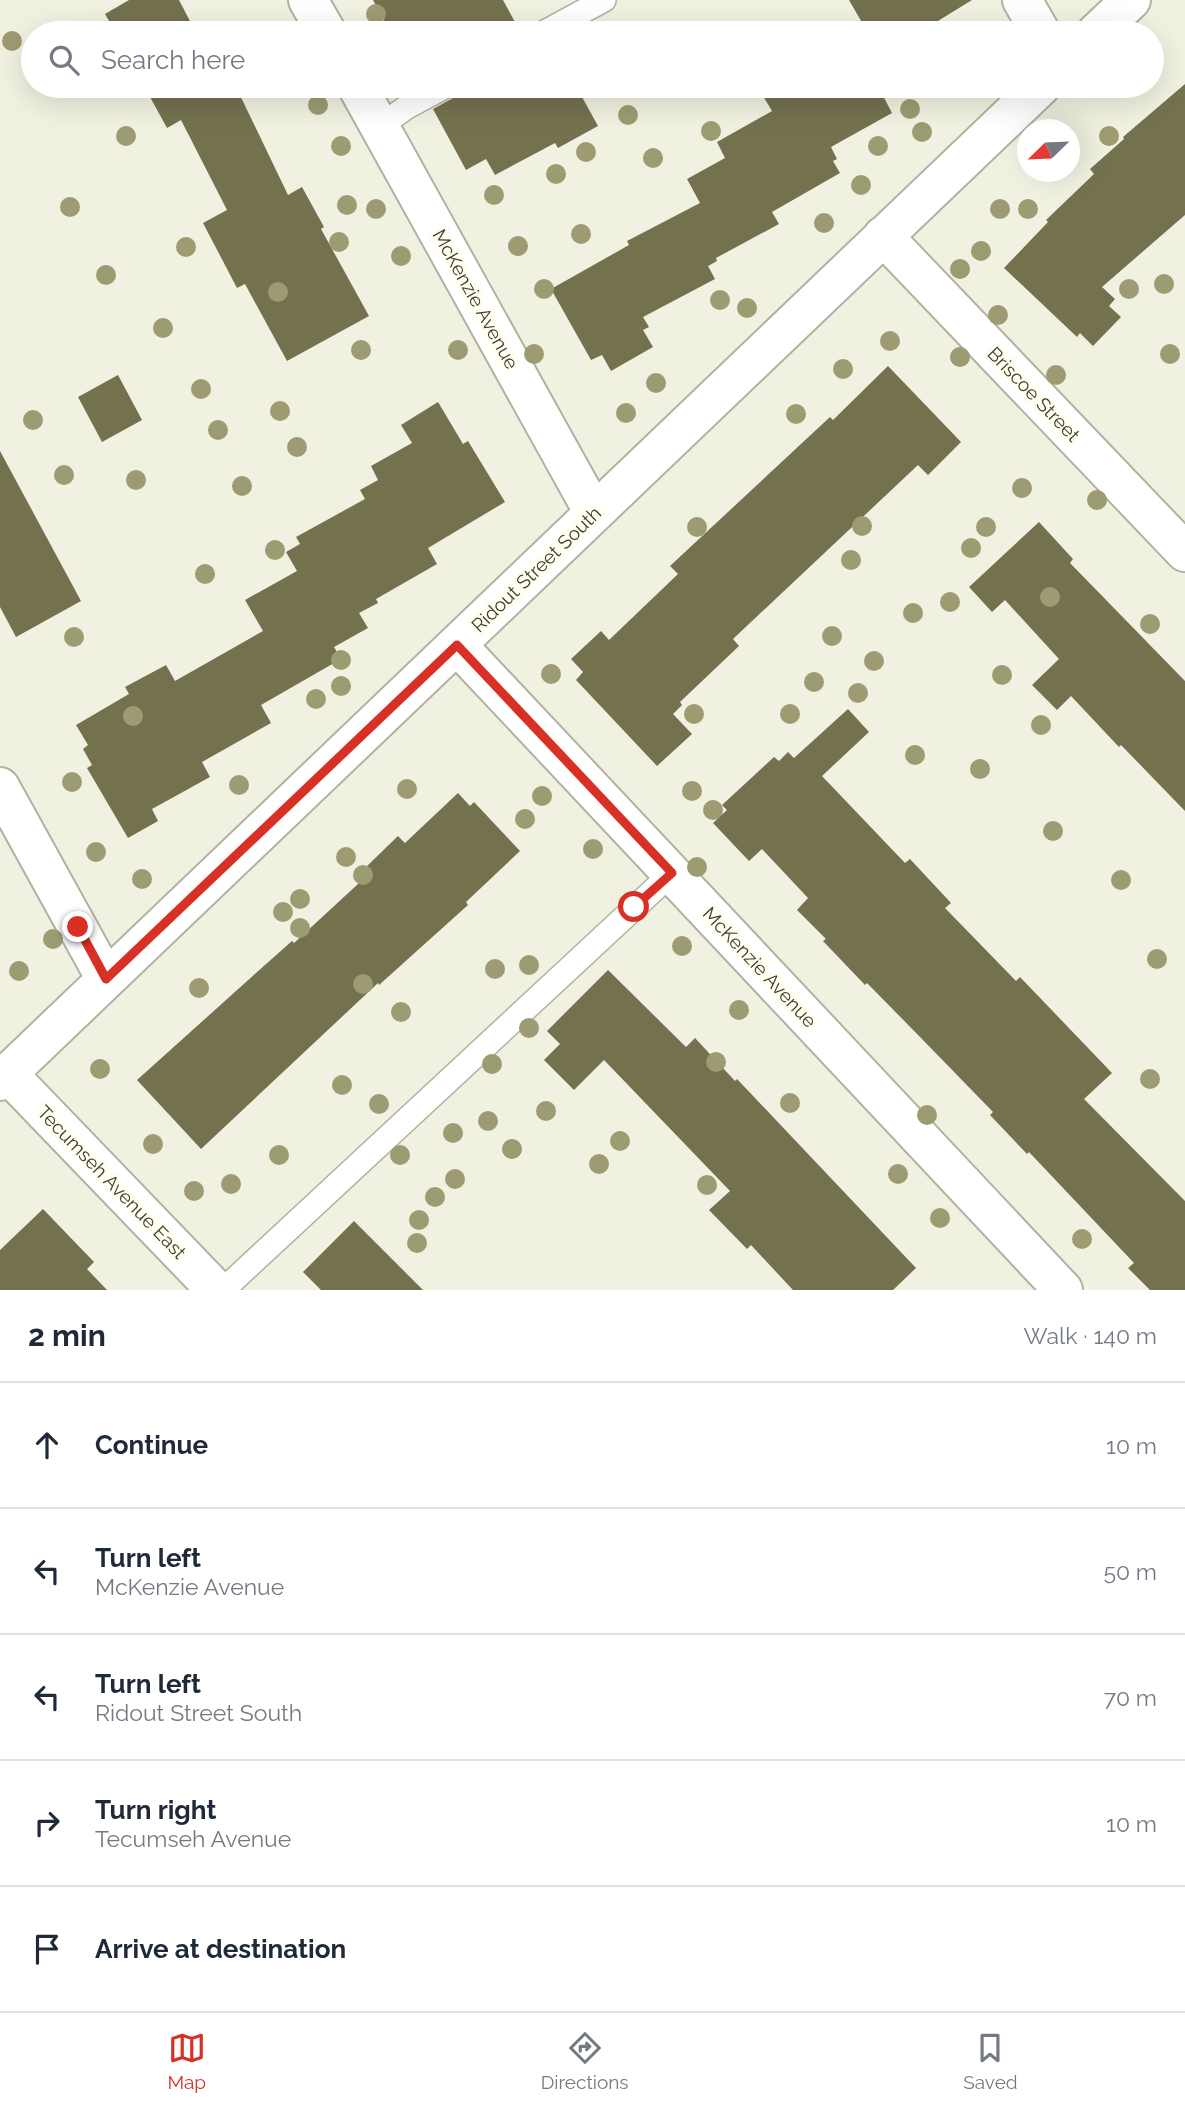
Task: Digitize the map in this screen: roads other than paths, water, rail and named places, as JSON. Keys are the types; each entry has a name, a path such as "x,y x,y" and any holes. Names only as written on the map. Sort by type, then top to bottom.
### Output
{"street":[{"path":"308,0 320,21"},
{"path":"1022,0 1034,21"},
{"path":"1109,21 1131,0"},
{"name":"McKenzie Avenue","path":"363,98 594,513"},
{"name":"Ridout Street South","path":"4,1077 1028,98"},
{"name":"Briscoe Street","path":"883,236 1185,552"},
{"name":"McKenzie Avenue","path":"457,645 1063,1290"},
{"path":"0,787 106,979"},
{"name":"Tecumseh Avenue East","path":"4,1077 216,1290"}],"lane":[{"path":"565,21 604,0"},
{"path":"380,126 424,98"},
{"path":"223,1290 672,873"}]}
